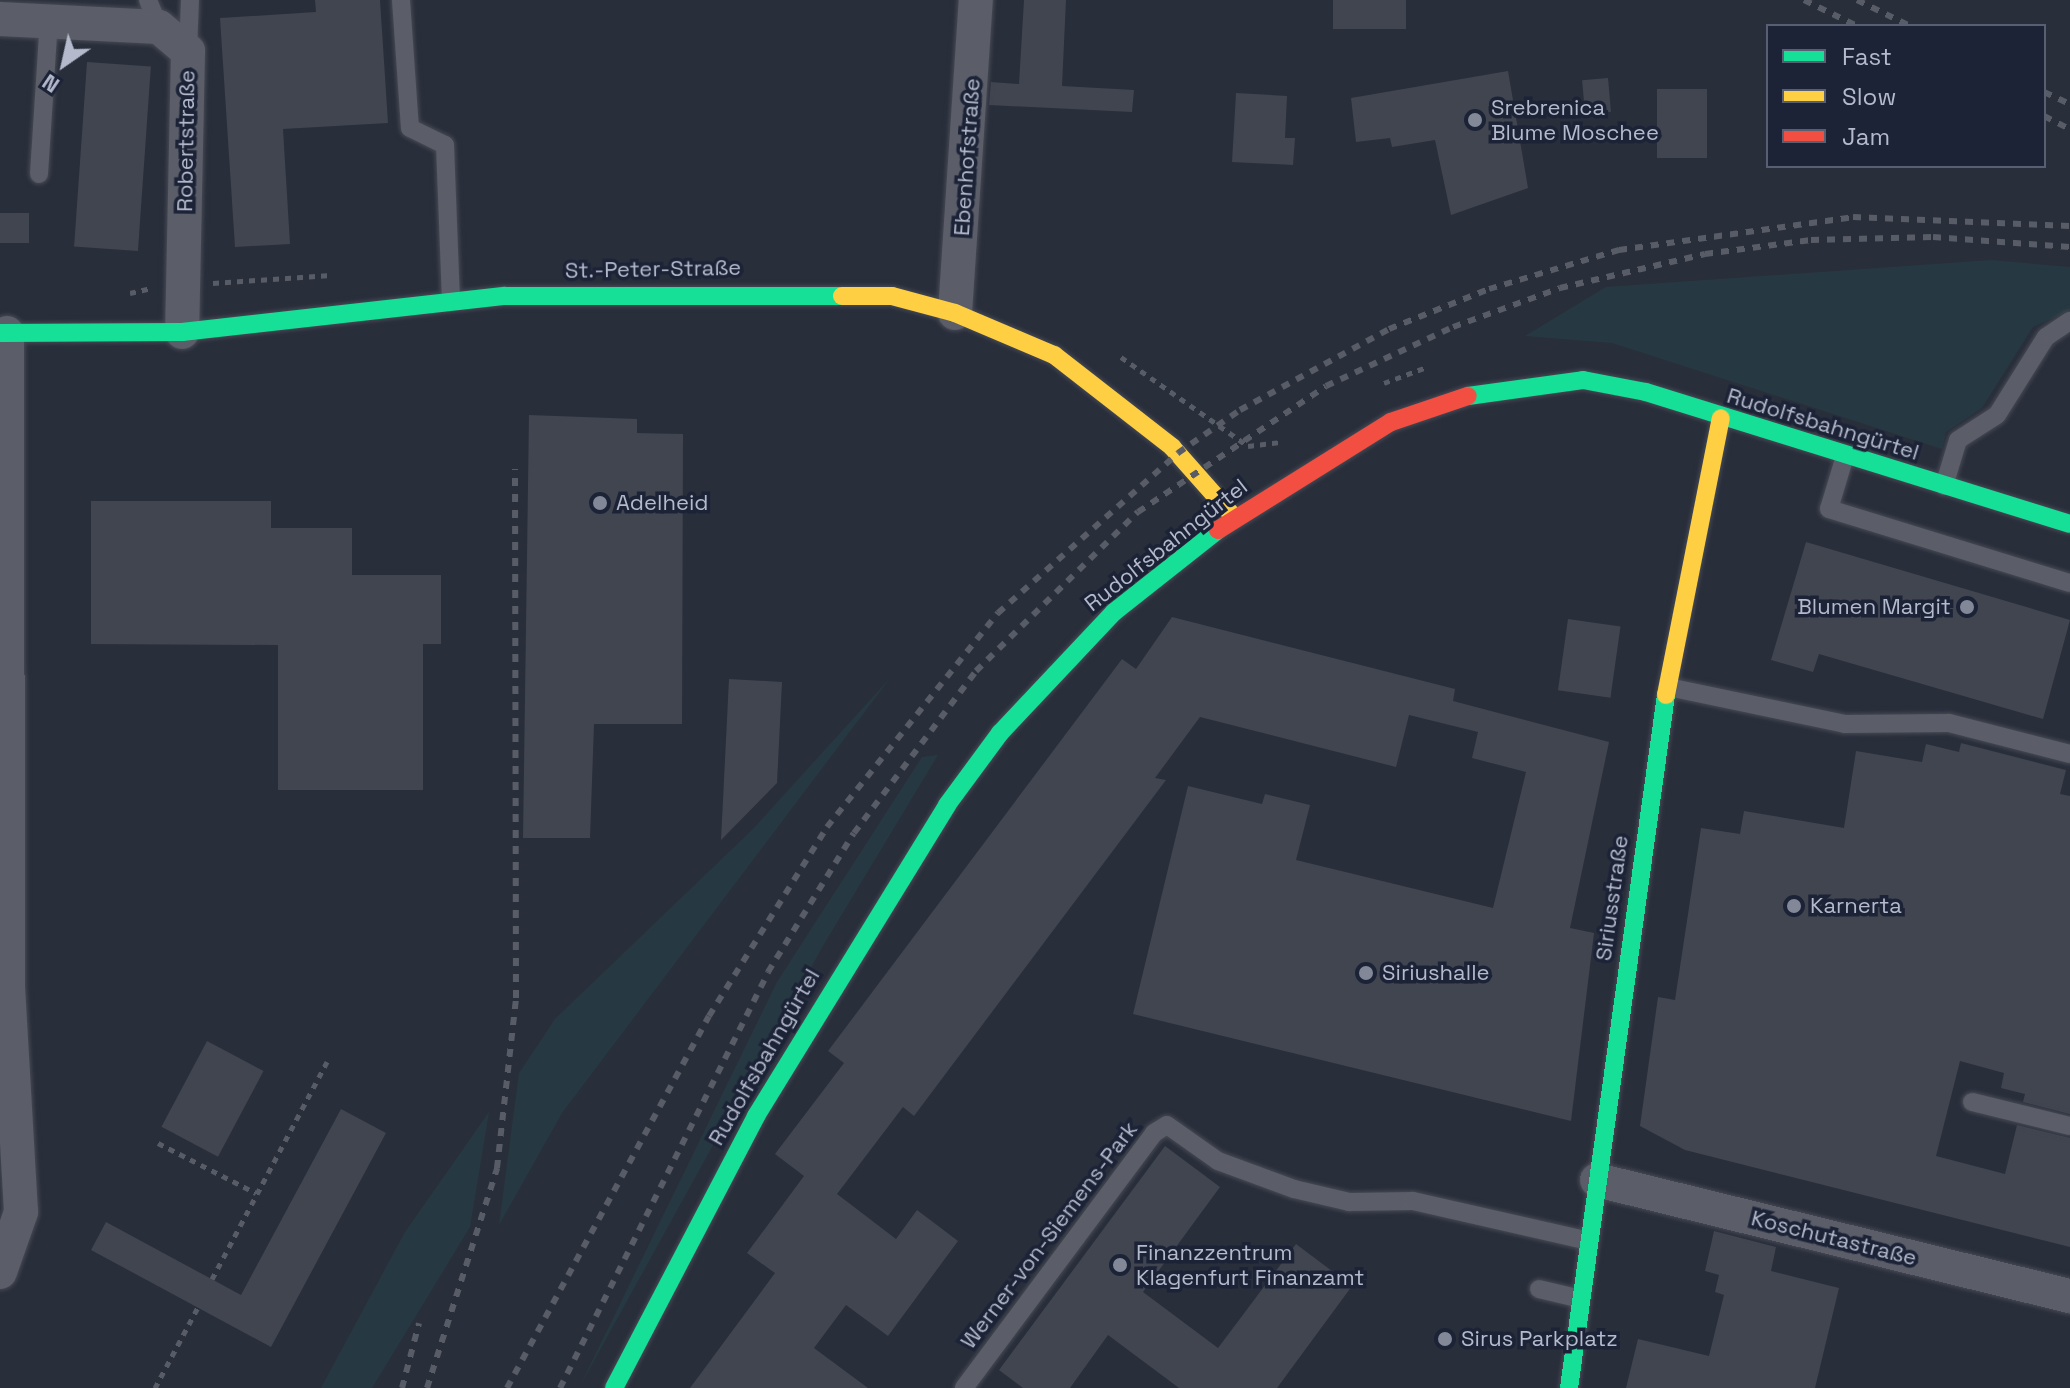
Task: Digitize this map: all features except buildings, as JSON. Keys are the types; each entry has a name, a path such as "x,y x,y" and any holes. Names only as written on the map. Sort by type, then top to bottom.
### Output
{"street":[{"name":"Ebenhofstraße","path":"955,313 976,0"},
{"name":"Robertstraße","path":"0,19 49,21 153,13 188,51 182,332"},
{"name":"St.-Peter-Straße","path":"3,333 182,332 451,301 756,292 892,296 955,313 1054,355 1115,397 1234,517"},
{"path":"0,1272 21,1212 8,988 3,333"},
{"name":"Rudolfsbahngürtel","path":"614,1388 756,1116 947,805 1060,665 1114,612 1234,517 1391,422 1493,387 1583,380 1721,418 2070,524"},
{"name":"Siriusstraße","path":"1569,1388 1661,723 1673,688 1721,418"},
{"name":"Koschutastraße","path":"1597,1180 2070,1296"}],"lane":[{"path":"188,51 190,0"},
{"path":"401,0 410,128 445,145 451,301"},
{"path":"39,174 49,21"},
{"path":"1944,486 1958,440 1997,415 2046,337 2070,321"},
{"path":"1845,456 1829,509 2070,583"},
{"path":"1673,688 1845,724 1949,723 2070,754"},
{"path":"1972,1102 2070,1126"},
{"name":"Werner-von-Siemens-Park","path":"964,1388 1154,1133 1167,1125 1218,1161 1294,1189 1349,1202 1413,1201 1589,1241"},
{"path":"1539,1289 1581,1299"}],"path":[{"path":"212,1279 327,1062"},
{"path":"158,1143 256,1193"},
{"path":"155,1388 198,1307"}],"shaded area":[{"path":"1991,260 2070,267 2070,310 2033,327 1982,408 1946,432 1942,449 1612,343 1525,336 1606,287"},
{"path":"891,677 562,1113 499,1225 519,1073 555,1019 753,829"},
{"path":"938,755 824,944 579,1388 777,982 922,757"},
{"path":"489,1112 470,1227 372,1388 321,1388 405,1232"}],"railway":[{"path":"1804,0 1853,24"},
{"path":"1857,0 1906,24"},
{"path":"2046,93 2070,104"},
{"path":"2046,117 2070,129"},
{"path":"507,1388 709,1016 827,827 998,613 1178,453 1240,410 1389,329 1489,289 1619,250 1853,217 2070,226"},
{"path":"560,1388 768,972 854,833 976,671 1138,512 1326,386 1453,327 1560,288 1705,254 1811,240 1933,237 2070,247"},
{"path":"427,1388 497,1168 516,998 515,469"},
{"path":"402,1388 419,1323"}],"traffic: fast":[{"path":"0,333 182,332 505,296 842,296"},
{"path":"1468,396 1583,380 1646,392 2070,524"},
{"path":"614,1388 756,1116 947,805 1000,733 1114,612 1218,530"},
{"path":"1569,1388 1666,695"}],"traffic: slow":[{"path":"842,296 892,296 955,313 1054,355 1172,447 1234,517"},
{"path":"1666,695 1721,418"}],"traffic: jam":[{"path":"1218,530 1391,422 1468,396"}],"place":[{"name":"Srebrenica Blume Moschee","path":"1475,120"},
{"name":"Adelheid","path":"600,503"},
{"name":"Blumen Margit","path":"1967,607"},
{"name":"Karnerta","path":"1794,906"},
{"name":"Siriushalle","path":"1366,973"},
{"name":"Finanzzentrum Klagenfurt Finanzamt","path":"1120,1265"},
{"name":"Sirus Parkplatz","path":"1445,1339"}]}
